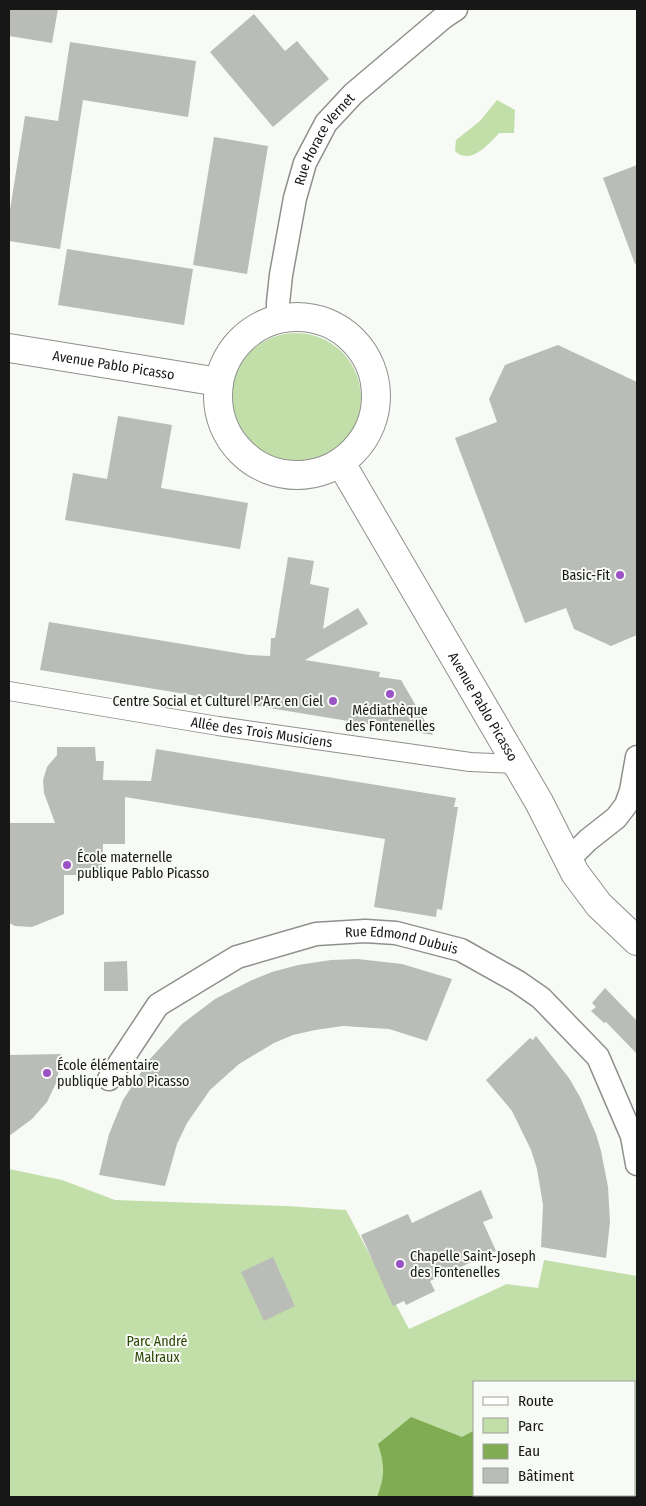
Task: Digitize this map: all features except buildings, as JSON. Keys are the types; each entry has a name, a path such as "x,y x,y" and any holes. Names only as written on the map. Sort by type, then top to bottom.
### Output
{"street":[{"name":"Rue Horace Vernet","path":"278,319 281,275 295,198 305,162 326,123 353,94 456,9"},
{"path":"306,317 333,325 355,341 371,364 377,392 374,419 361,444 341,463 317,473 291,475 266,469 248,458 233,442 223,424 218,403 219,382 224,365 234,349 246,336 261,325 278,319 306,317"},
{"name":"Avenue Pablo Picasso","path":"9,348 219,382"},
{"name":"Avenue Pablo Picasso","path":"341,463 539,802 568,860 599,905 637,941"},
{"name":"Allée des Trois Musiciens","path":"9,691 237,728 480,763 516,764"},
{"path":"568,860 588,840 616,818 626,805 631,792 637,757"},
{"name":"Rue Edmond Dubuis","path":"109,1079 158,1004 237,957 316,934 365,931 396,933 461,950 518,982 541,998 598,1057 632,1136 637,1164"}],"green space":[{"path":"497,100 515,110 514,133 499,133 485,147 473,155 461,155 455,151 456,140 480,121"},
{"path":"296,333 309,334 321,338 342,352 356,373 360,385 360,411 356,423 342,444 321,458 309,462 296,463 283,462 271,458 250,444 236,423 232,411 231,398 232,385 236,373 250,352 271,338 283,334"},
{"name":"Parc André Malraux","path":"9,1169 62,1180 115,1200 346,1210 409,1329 507,1284 538,1288 544,1260 637,1276 637,1497 9,1497"}],"water":[{"path":"411,1417 462,1437 473,1431 473,1496 491,1496 377,1497 382,1483 383,1471 378,1444"}],"place":[{"name":"Basic-Fit","path":"620,575"},
{"name":"Médiathèque des Fontenelles","path":"390,694"},
{"name":"Centre Social et Culturel P'Arc en Ciel","path":"333,701"},
{"name":"École maternelle publique Pablo Picasso","path":"67,865"},
{"name":"École élémentaire publique Pablo Picasso","path":"47,1073"},
{"name":"Chapelle Saint-Joseph des Fontenelles","path":"400,1264"}]}
